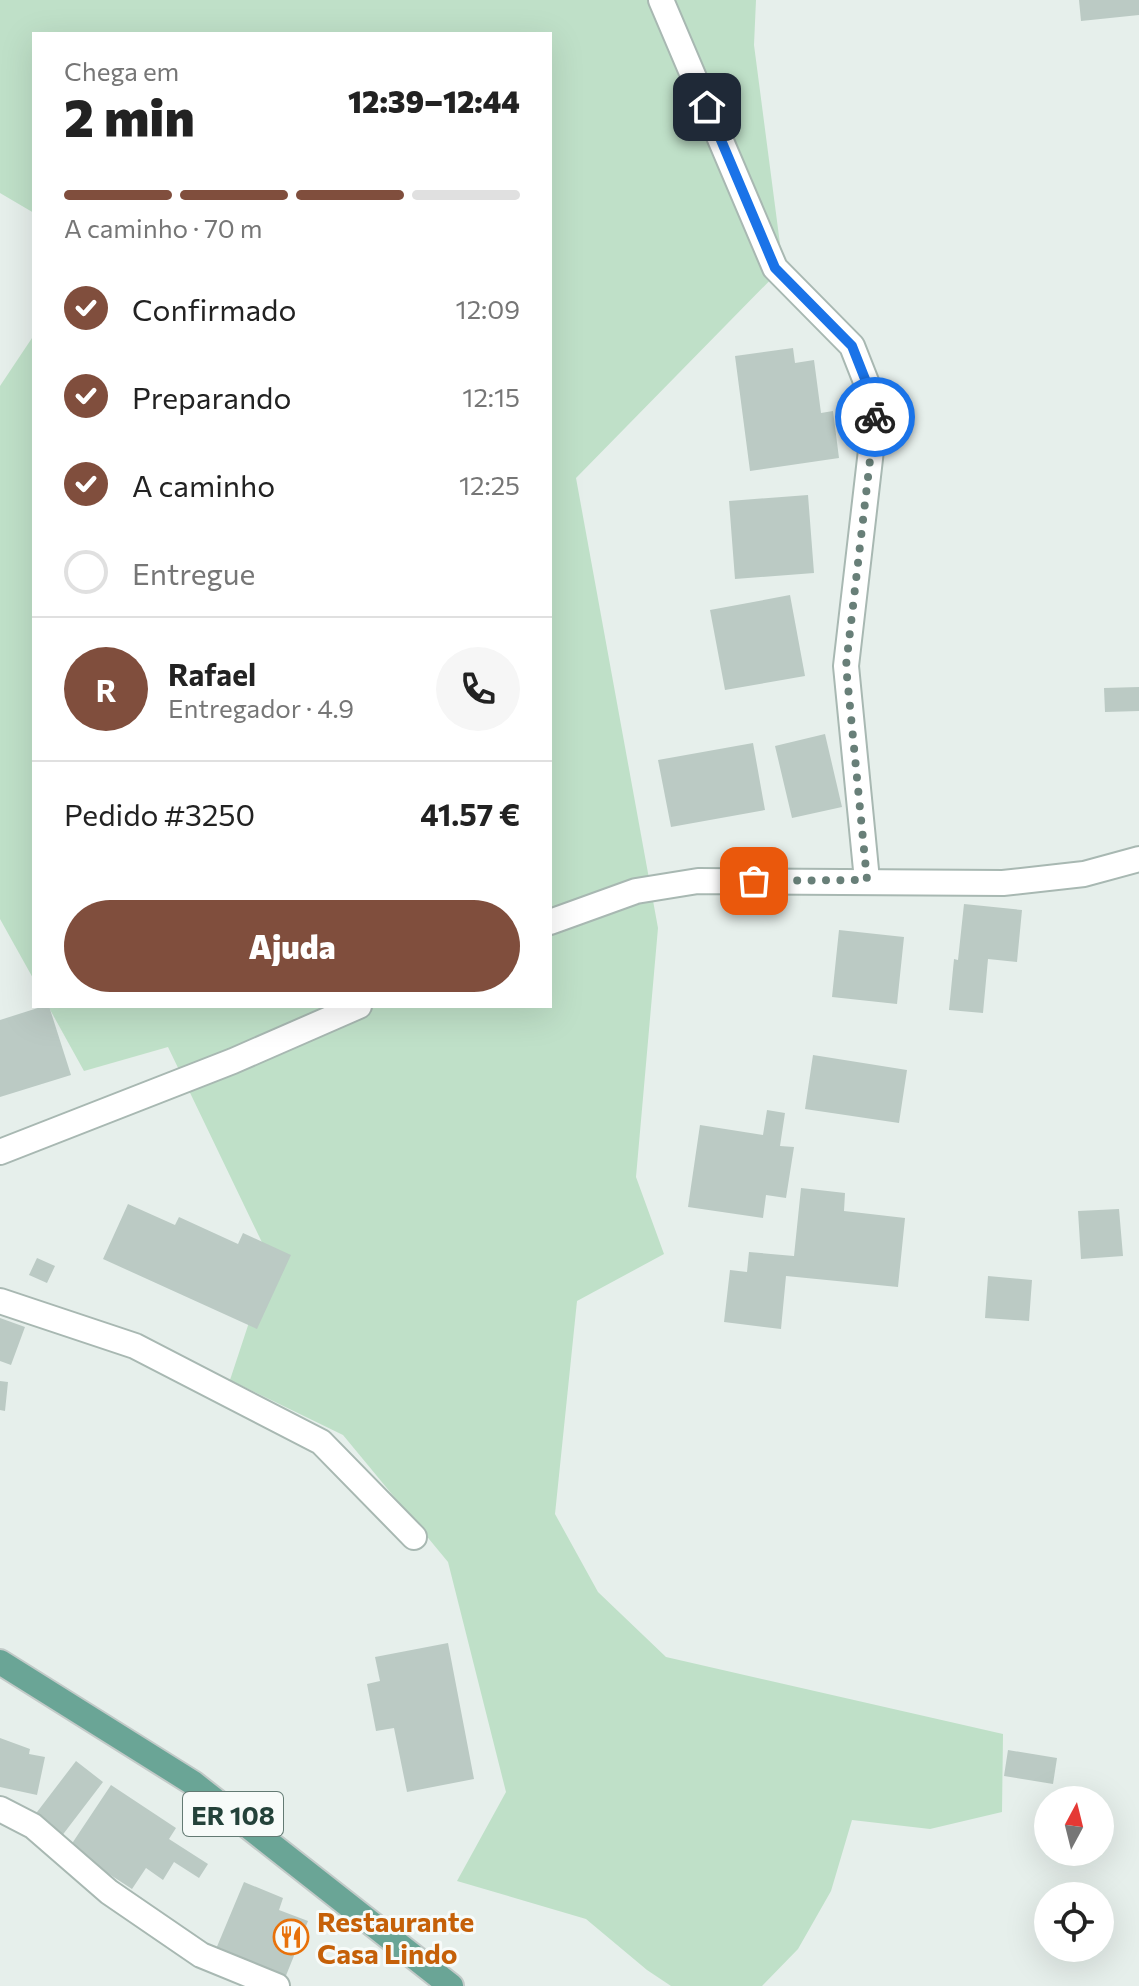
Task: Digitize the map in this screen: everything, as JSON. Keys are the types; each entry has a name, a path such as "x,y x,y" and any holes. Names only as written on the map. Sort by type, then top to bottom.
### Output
{"main road":[{"name":"ER 108","path":"0,1662 193,1783 451,1986"}],"street":[{"path":"661,0 775,268 852,346 876,407 846,666 867,880"},
{"path":"552,921 636,891 698,881 1003,883 1084,874 1139,859"},
{"path":"0,1152 233,1061 354,1008"},
{"path":"0,1301 135,1346 321,1442 414,1537"},
{"path":"0,1809 33,1826 109,1892 201,1955 277,1986"}],"green space":[{"path":"0,0 756,0 754,45 783,267 576,478 658,928 636,1177 664,1254 577,1301 555,1514 598,1592 666,1657 1003,1734 1002,1812 930,1829 852,1820 831,1891 798,1949 762,1986 671,1986 586,1919 457,1881 506,1792 448,1562 343,1435 230,1380 270,1259 168,1047 84,1071 49,1008 552,1008 552,32 32,32 32,212 0,193"},
{"path":"32,338 32,976 0,919 0,386"}],"building":[{"path":"1079,0 1139,0 1139,15 1081,21"},
{"path":"793,348 795,363 814,360 821,413 833,411 839,458 750,471 735,356"},
{"path":"808,495 814,573 735,579 729,501"},
{"path":"790,595 805,676 725,690 710,610"},
{"path":"1139,687 1139,711 1105,712 1104,688"},
{"path":"825,734 842,807 792,818 775,746"},
{"path":"753,743 765,810 671,827 658,760"},
{"path":"964,904 1022,910 1017,962 988,959 983,1013 949,1010"},
{"path":"839,930 904,937 897,1004 832,997"},
{"path":"38,1008 50,1008 71,1075 0,1097 0,1020"},
{"path":"813,1055 907,1070 899,1123 805,1109"},
{"path":"767,1110 785,1113 780,1146 794,1147 786,1198 766,1195 763,1218 688,1207 700,1125 763,1135"},
{"path":"801,1188 845,1193 844,1211 905,1218 898,1287 786,1276 781,1329 724,1322 730,1270 747,1272 749,1252 794,1256"},
{"path":"128,1204 175,1225 179,1217 238,1244 243,1233 291,1255 257,1329 103,1259"},
{"path":"1119,1209 1123,1256 1081,1259 1078,1211"},
{"path":"37,1258 55,1266 47,1283 29,1275"},
{"path":"988,1276 1032,1280 1029,1321 985,1318"},
{"path":"0,1318 25,1327 11,1365 0,1361"},
{"path":"0,1381 8,1382 5,1411 0,1410"},
{"path":"448,1643 474,1779 407,1792 394,1728 376,1731 367,1684 380,1681 375,1657"},
{"path":"0,1738 30,1749 29,1754 45,1757 37,1795 0,1787"},
{"path":"1008,1750 1057,1758 1053,1784 1004,1776"},
{"path":"76,1761 103,1782 61,1837 34,1816"},
{"path":"111,1785 176,1828 169,1839 208,1864 199,1878 174,1862 163,1880 146,1868 132,1889 69,1848"},
{"path":"244,1882 283,1898 279,1910 308,1921 285,1978 216,1949"}],"way so far":[{"path":"754,881 867,880 846,666 875,417"}],"place":[{"name":"Restaurante Casa Lindo","path":"291,1937"}],"route":[{"path":"707,107 775,268 852,346 876,407 875,417"}]}
